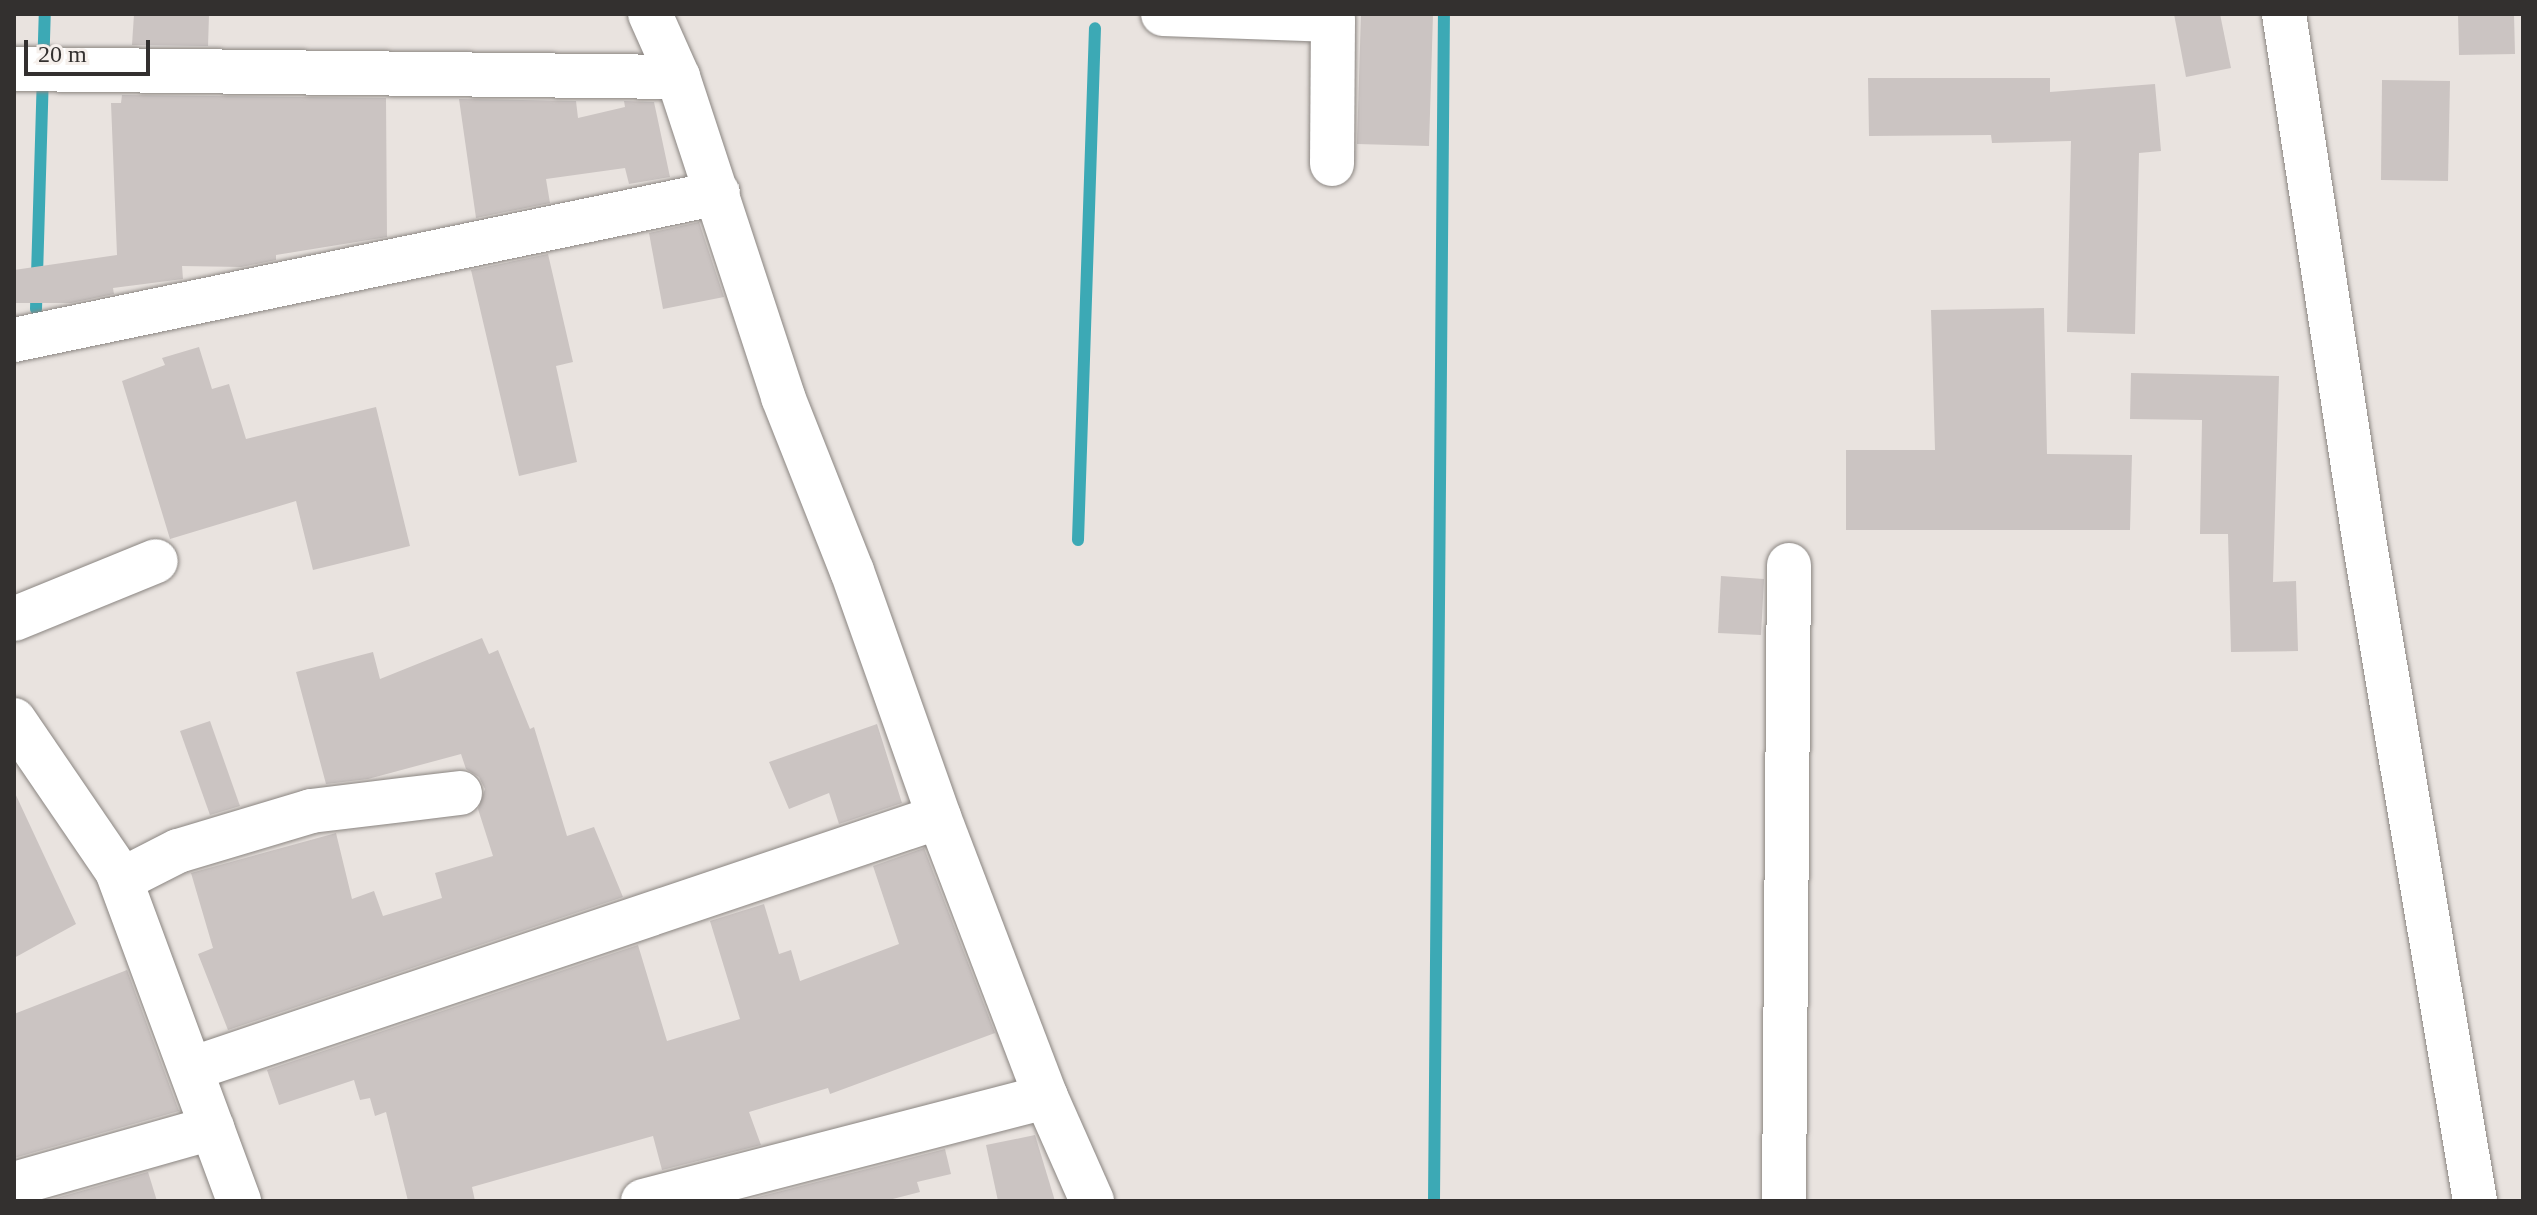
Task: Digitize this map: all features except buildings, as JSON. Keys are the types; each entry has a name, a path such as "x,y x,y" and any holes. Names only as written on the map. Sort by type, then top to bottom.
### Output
{"street":[{"path":"650,14 678,77 783,397 852,571 939,817 1046,1097 1092,1201"},
{"path":"1163,14 1333,20 1332,164"},
{"path":"2284,14 2365,545 2475,1201"},
{"path":"14,69 678,77"},
{"path":"14,340 718,193"},
{"path":"14,619 156,561"},
{"path":"1784,1201 1789,565"},
{"path":"14,720 121,880 239,1201"},
{"path":"121,880 178,851 311,811 460,793"},
{"path":"191,1069 939,817"},
{"path":"643,1201 1046,1097"},
{"path":"14,1184 212,1128"}],"waterway":[{"path":"36,309 45,14"},
{"path":"1434,1201 1444,14"},
{"path":"1078,540 1095,28"}]}
